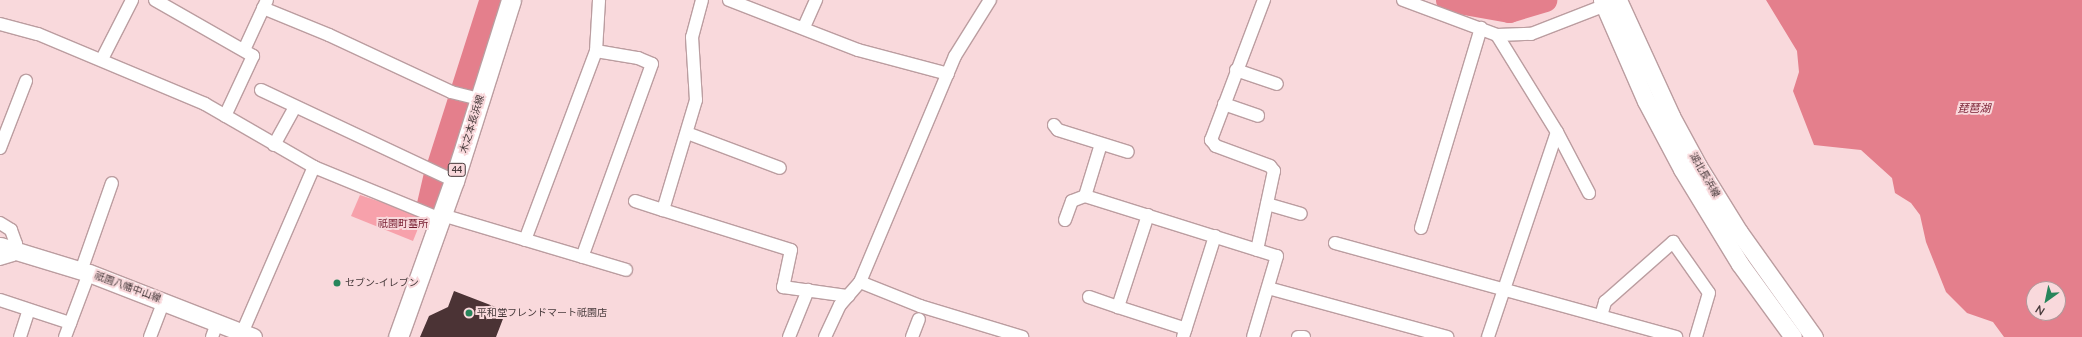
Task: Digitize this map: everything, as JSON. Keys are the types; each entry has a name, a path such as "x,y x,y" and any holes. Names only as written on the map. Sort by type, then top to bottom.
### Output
{"main road":[{"name":"木之本長浜線","path":"398,337 454,181 510,0"},
{"name":"湖北長浜線","path":"1610,1 1646,101 1682,169 1740,264 1793,337"},
{"name":"湖北長浜線","path":"1610,1 1698,166 1738,232 1814,337"},
{"name":"祇園八幡中山線","path":"7,248 85,272 164,301 215,330 247,335"}],"street":[{"path":"102,59 132,0"},
{"path":"155,0 253,56 225,116"},
{"path":"525,240 596,50 599,0"},
{"path":"663,210 696,100 693,81 692,37 702,0"},
{"path":"729,0 804,27 858,50 948,74"},
{"path":"804,27 816,0"},
{"path":"825,337 840,305 860,282 923,139 948,74 990,0"},
{"path":"1257,250 1267,204 1275,177 1272,167 1216,146 1212,142 1236,70 1264,0"},
{"path":"1402,0 1497,34 1531,34 1610,1"},
{"path":"244,50 265,4 451,92 479,99"},
{"path":"0,24 38,34 102,59 205,104 274,146 314,167 441,217 626,270"},
{"path":"1421,228 1481,28"},
{"path":"1497,34 1557,132 1589,193"},
{"path":"582,257 652,64 638,58 596,50"},
{"path":"1236,70 1277,84"},
{"path":"0,148 26,82"},
{"path":"261,90 454,181"},
{"path":"1224,104 1258,116"},
{"path":"274,146 295,107"},
{"path":"1054,125 1058,130 1128,152"},
{"path":"687,132 780,168"},
{"path":"1488,337 1557,132"},
{"path":"1085,196 1101,144"},
{"path":"247,335 314,167"},
{"path":"65,337 112,183"},
{"path":"1065,220 1072,201 1085,196 1277,256 1253,337"},
{"path":"635,201 791,250 783,287 848,296"},
{"path":"1267,204 1301,214"},
{"path":"1118,307 1148,215"},
{"path":"0,223 11,230 7,248 8,258 0,259"},
{"path":"1089,298 1118,307 1185,333 1215,236"},
{"path":"1602,316 1605,302 1673,242 1709,293 1696,337"},
{"path":"1335,243 1676,337"},
{"path":"860,282 920,306 1022,337"},
{"path":"1268,288 1447,337"},
{"path":"789,337 808,290"},
{"path":"0,300 70,323"},
{"path":"150,337 164,301"},
{"path":"20,337 29,310"},
{"path":"912,337 919,318"},
{"path":"1298,337 1304,337"}],"green space":[{"name":"祇園町墓所","path":"360,195 423,216 413,241 351,216"}],"water":[{"name":"琵琶湖","path":"1766,0 2082,0 2082,337 2004,337 1993,322 1967,313 1946,292 1926,242 1920,215 1911,203 1895,193 1892,178 1861,150 1814,145 1793,91 1799,72 1797,51"}],"building":[{"name":"平和堂フレンドマート祇園店","path":"454,291 506,311 496,337 420,337 429,316 448,307"}],"waterway":[{"path":"1447,0 1509,11 1545,0"},
{"path":"462,89 490,1"},
{"path":"437,168 458,102"},
{"path":"427,208 434,177"}],"place":[{"name":"セブン-イレブン","path":"337,283"},
{"name":"平和堂フレンドマート祇園店","path":"469,313"}]}
